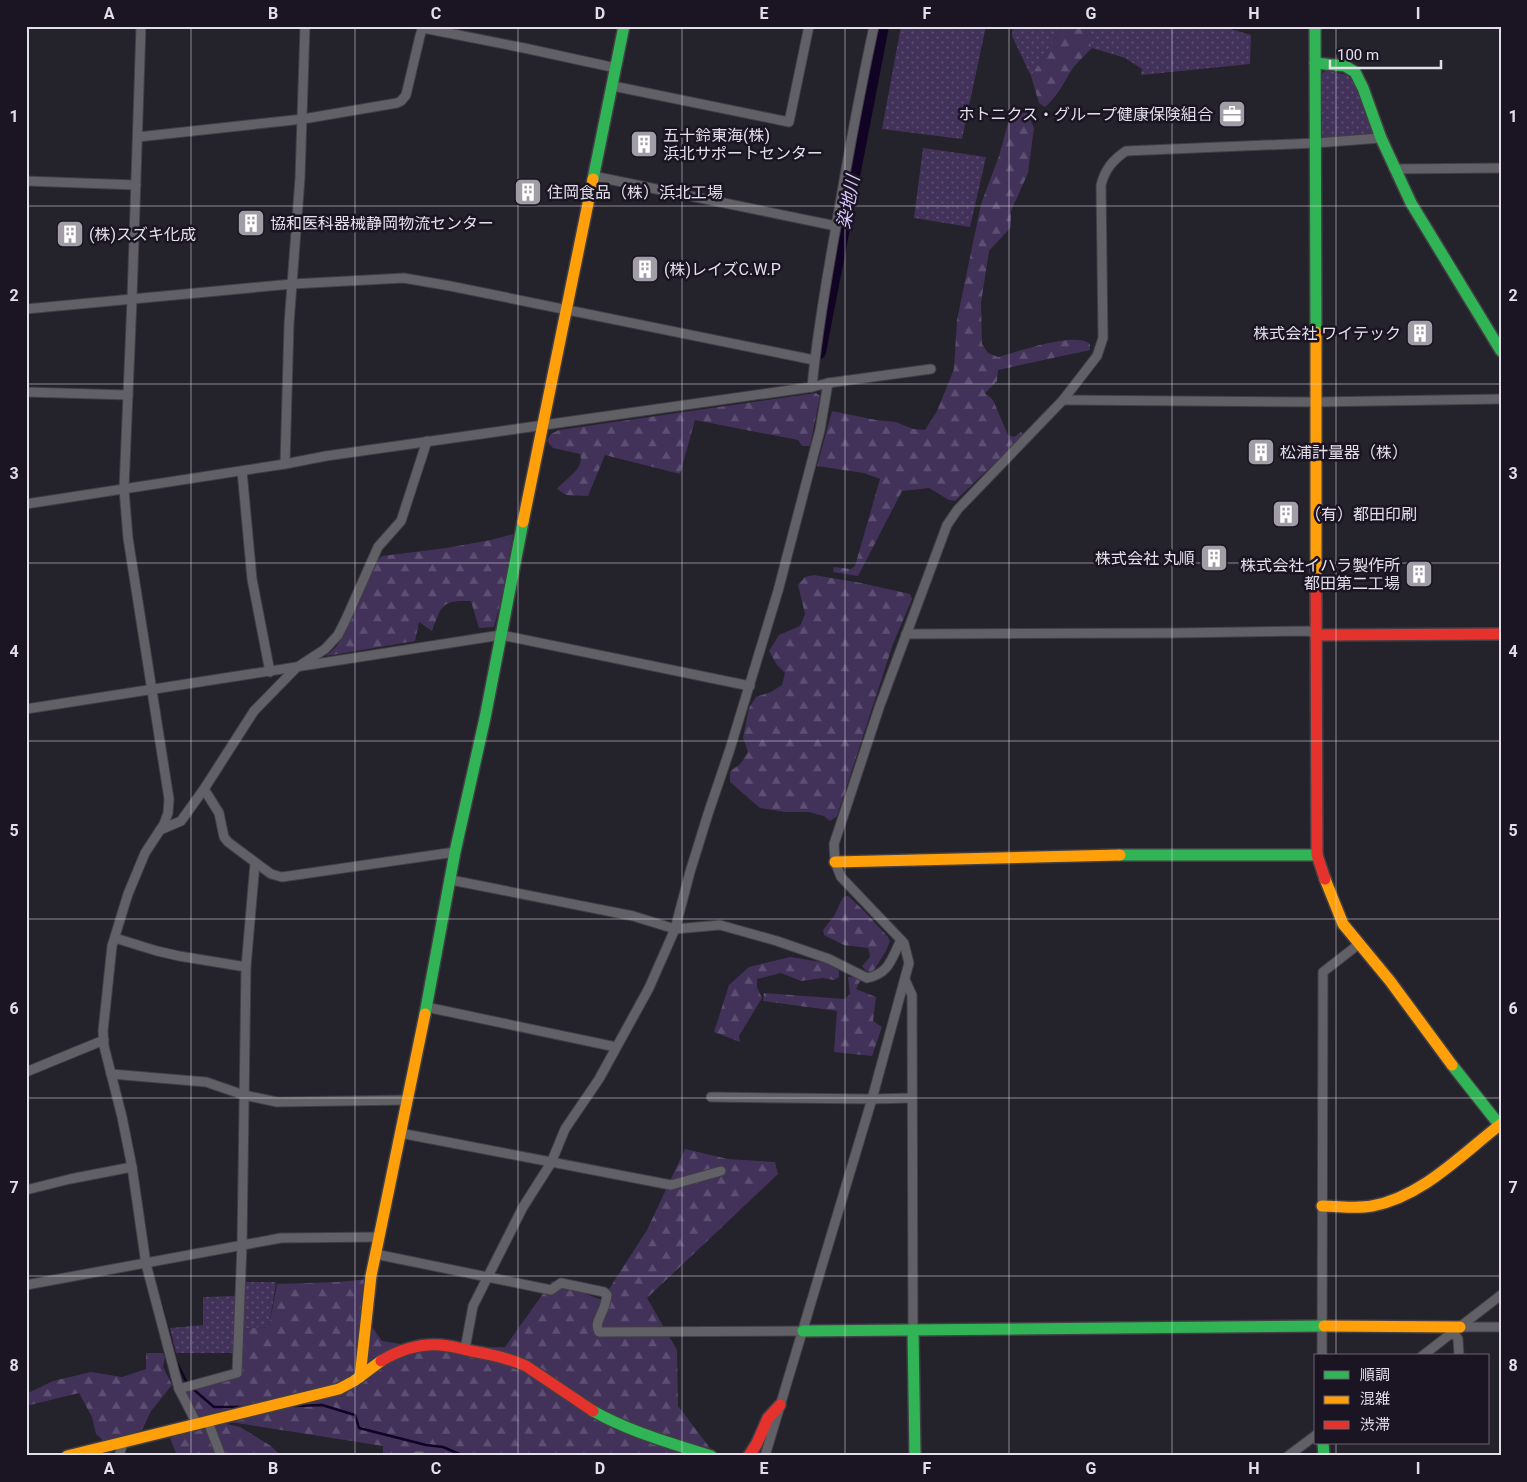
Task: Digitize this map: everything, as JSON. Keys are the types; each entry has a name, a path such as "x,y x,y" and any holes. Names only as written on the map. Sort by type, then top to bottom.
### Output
{"street":[{"path":"141,26 124,489 128,538 169,799 168,813 164,824 144,853 128,894 112,946 104,1040 132,1167 146,1264 179,1389 221,1456"},
{"path":"285,464 288,352 303,119 305,26"},
{"path":"360,1377 375,1254 624,26"},
{"path":"612,86 789,122 809,26"},
{"path":"812,388 814,360 836,226 859,93 874,26"},
{"path":"1315,26 1317,855 1343,924 1390,981 1443,1054 1500,1125 1424,1184 1391,1201 1374,1206 1322,1206"},
{"path":"138,137 303,119 393,104 401,101 406,95 423,27 616,68"},
{"path":"1315,63 1345,66 1354,72 1363,88 1381,138 1411,204 1501,350"},
{"path":"765,1456 872,1099 910,963 904,943 841,877 835,862 834,844 880,705 947,525 958,509 1063,400 1097,356 1103,338 1101,185 1104,174 1109,166 1126,151 1316,143 1381,138"},
{"path":"1394,168 1501,168"},
{"path":"593,176 836,226"},
{"path":"26,180 136,185"},
{"path":"26,309 292,284 410,279 814,360"},
{"path":"26,504 326,456 812,388 828,382 931,369"},
{"path":"465,1349 473,1306 523,1207 551,1163 565,1128 599,1079 649,988 675,929 690,872 750,686 778,591 820,430 828,382"},
{"path":"26,392 128,395"},
{"path":"1063,400 1315,402 1501,399"},
{"path":"160,830 181,821 254,711 296,668 325,649 338,635 378,547 401,522 427,441"},
{"path":"242,470 252,579 270,672"},
{"path":"906,634 1176,634 1309,631 1317,635 1501,634"},
{"path":"26,710 501,635 750,686"},
{"path":"204,789 219,812 224,837 228,842 271,874 282,877 455,852"},
{"path":"835,862 1112,855 1317,855"},
{"path":"179,1389 237,1373 236,1353 242,1244 246,967 255,863"},
{"path":"450,880 633,916 675,929 720,925 829,960 868,978 885,971 901,940"},
{"path":"115,938 179,956 246,967"},
{"path":"1322,1354 1323,972 1359,944"},
{"path":"905,980 912,995 911,1098 915,1456"},
{"path":"426,1007 616,1048"},
{"path":"27,1070 104,1040"},
{"path":"111,1074 196,1080 244,1095 277,1102 407,1100"},
{"path":"711,1097 911,1098"},
{"path":"400,1132 671,1186 720,1172"},
{"path":"26,1190 132,1167"},
{"path":"26,1285 281,1238 379,1237"},
{"path":"375,1254 551,1290 561,1283 604,1292 607,1295 597,1322 599,1332 1322,1326 1456,1330 1501,1327"},
{"path":"1425,1354 1501,1295"},
{"path":"1456,1330 1459,1354"},
{"path":"67,1456 339,1389 360,1377 384,1359 407,1348 432,1344 450,1345 516,1362 550,1381 563,1393 615,1423 711,1456"},
{"path":"749,1456 768,1418 780,1405"},
{"path":"1288,1456 1314,1436"},
{"path":"118,1456 123,1443"}],"green space":[{"path":"901,26 986,26 962,139 882,129"},
{"path":"1013,26 1220,26 1251,35 1250,64 1141,75 1142,69 1125,58 1092,48 1085,28 1061,29 1031,76 1012,36"},
{"path":"1085,28 1092,48 1075,65 1057,94 1045,107 1039,103 1031,76 1061,29"},
{"path":"1326,70 1347,75 1358,85 1374,134 1320,138 1318,78"},
{"path":"1027,112 1034,128 1028,173 1011,211 1011,227 989,251 981,303 982,344 988,353 998,357 1059,341 1072,340 1090,344 1090,350 998,370 997,381 985,393 993,400 1008,435 1014,437 1021,432 1024,435 955,501 949,500 929,488 902,491 858,576 833,572 834,567 851,569 855,566 880,479 864,473 817,466 832,411 896,422 913,429 925,430 937,411 954,369 957,320 981,204 999,156 1008,123 1018,114"},
{"path":"923,148 986,157 970,227 914,218"},
{"path":"816,393 820,396 810,446 802,446 798,440 695,420 680,474 605,455 588,496 566,495 557,489 577,469 581,459 580,454 553,448 547,441 551,434 559,430"},
{"path":"513,534 504,588 494,627 479,628 471,601 448,603 438,615 432,631 419,622 415,641 326,656 336,647 344,635 374,563 382,556 446,548"},
{"path":"814,575 910,594 912,599 893,644 837,816 830,821 824,816 809,812 785,812 760,808 730,782 732,770 741,763 748,752 743,738 749,708 756,697 771,692 782,685 785,673 777,665 769,651 779,635 800,626 805,614 798,585 805,577"},
{"path":"848,896 890,941 872,973 866,971 862,966 870,957 868,948 844,945 824,935 823,930 834,916 843,897"},
{"path":"790,957 833,964 839,969 839,977 834,980 823,978 801,981 781,973 757,979 757,987 762,998 739,1036 740,1042 714,1032 729,985 749,967"},
{"path":"848,977 862,977 856,989 876,997 873,1021 882,1027 872,1056 834,1052 837,1011 763,1001 764,993 845,999 850,994"},
{"path":"685,1149 728,1159 775,1162 778,1174 647,1298 677,1350 678,1406 716,1456 383,1456 383,1446 211,1419 197,1421 183,1389 238,1374 238,1329 269,1327 277,1284 370,1279 365,1317 382,1341 433,1349 505,1347 552,1281 602,1300 647,1230"},
{"path":"241,1282 276,1282 269,1327 238,1329"},
{"path":"236,1296 236,1353 176,1353 170,1328 203,1325 203,1297"},
{"path":"146,1353 163,1353 165,1357 163,1367 172,1385 151,1411 142,1430 105,1442 96,1434 92,1417 79,1393 26,1406 26,1394 53,1381 91,1372 122,1377 146,1369"},
{"path":"214,1421 240,1427 271,1446 281,1456 177,1456 169,1435"}],"waterway":[{"name":"染地川","path":"819,352 882,26"},
{"path":"161,1303 176,1361 188,1385"},
{"path":"193,1389 214,1407 242,1407"},
{"path":"295,1406 322,1405 355,1415 359,1428 426,1445 443,1447 464,1456"}],"traffic: fast":[{"path":"593,179 624,26"},
{"path":"1315,26 1316,332"},
{"path":"1315,63 1345,66 1355,72 1363,88 1381,138 1411,203 1501,351"},
{"path":"425,1014 455,852 485,718 523,522"},
{"path":"1120,855 1317,855"},
{"path":"1452,1065 1501,1127"},
{"path":"803,1331 1324,1326"},
{"path":"913,1330 915,1456"},
{"path":"593,1411 636,1431 711,1456"},
{"path":"1323,1444 1324,1456"}],"traffic: slow":[{"path":"523,522 593,179"},
{"path":"1316,332 1316,589"},
{"path":"835,862 1120,855"},
{"path":"1325,879 1343,924 1390,981 1452,1065"},
{"path":"360,1377 371,1276 425,1014"},
{"path":"1322,1206 1366,1207 1408,1194 1441,1173 1501,1124"},
{"path":"1324,1326 1460,1327"},
{"path":"67,1456 339,1389 354,1381 381,1361"}],"traffic: jam":[{"path":"1316,589 1317,855 1325,879"},
{"path":"1317,635 1501,634"},
{"path":"381,1361 405,1350 430,1345 451,1346 492,1355 526,1366 593,1411"},
{"path":"749,1456 768,1418 780,1405"}],"place":[{"name":"ホトニクス・グループ健康保険組合","path":"1232,114"},
{"name":"五十鈴東海(株) 浜北サポートセンター","path":"644,144"},
{"name":"住岡食品（株）浜北工場","path":"528,192"},
{"name":"協和医科器械静岡物流センター","path":"251,223"},
{"name":"(株)スズキ化成","path":"70,234"},
{"name":"(株)レイズC.W.P","path":"645,269"},
{"name":"株式会社 ワイテック","path":"1420,333"},
{"name":"松浦計量器（株）","path":"1261,452"},
{"name":"（有）都田印刷","path":"1286,514"},
{"name":"株式会社 丸順","path":"1214,558"},
{"name":"株式会社イハラ製作所 都田第二工場","path":"1419,574"}]}
